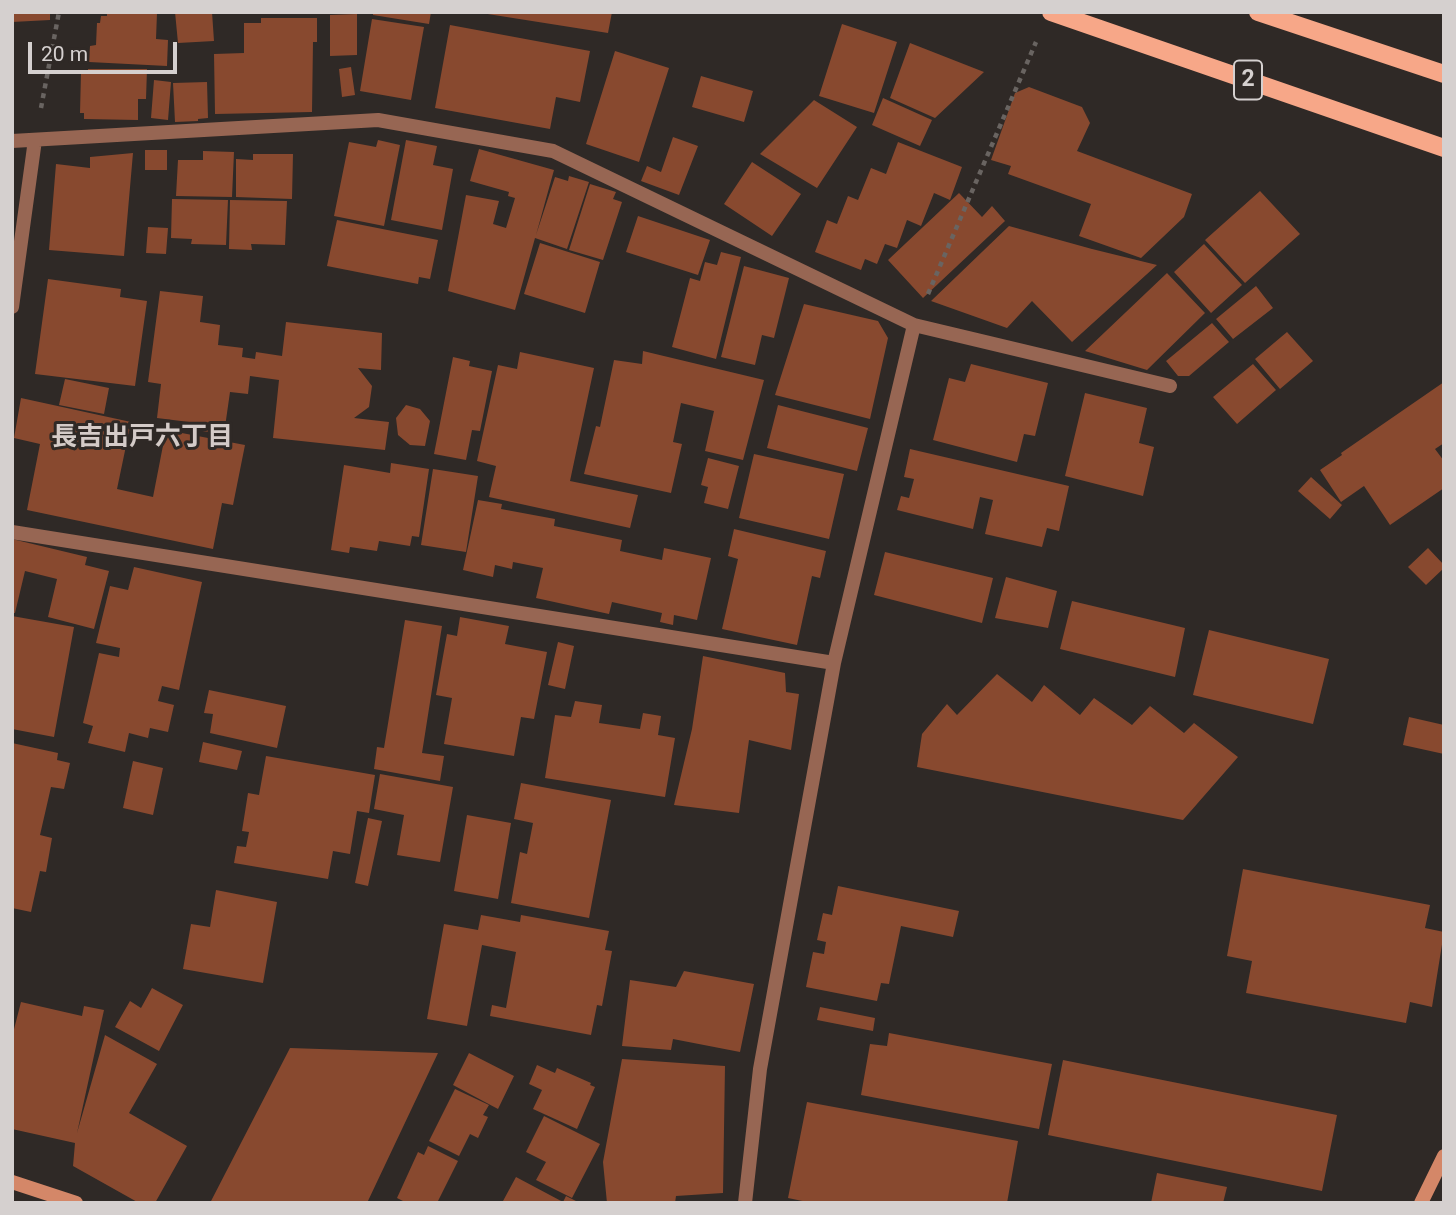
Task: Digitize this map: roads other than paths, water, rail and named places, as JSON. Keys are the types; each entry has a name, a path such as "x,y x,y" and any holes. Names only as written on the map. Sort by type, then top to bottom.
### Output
{"main road":[{"name":"2","path":"1051,12 1444,148"},
{"path":"1258,12 1444,74"},
{"path":"1421,1203 1444,1156"},
{"path":"12,1182 76,1203"}],"street":[{"path":"12,141 378,120 553,151 914,325 1170,386"},
{"path":"12,307 35,139"},
{"path":"745,1203 760,1069 834,663 914,325"},
{"path":"12,532 834,663"}],"district":[{"name":"長吉出戸六丁目","path":"142,438"}]}
